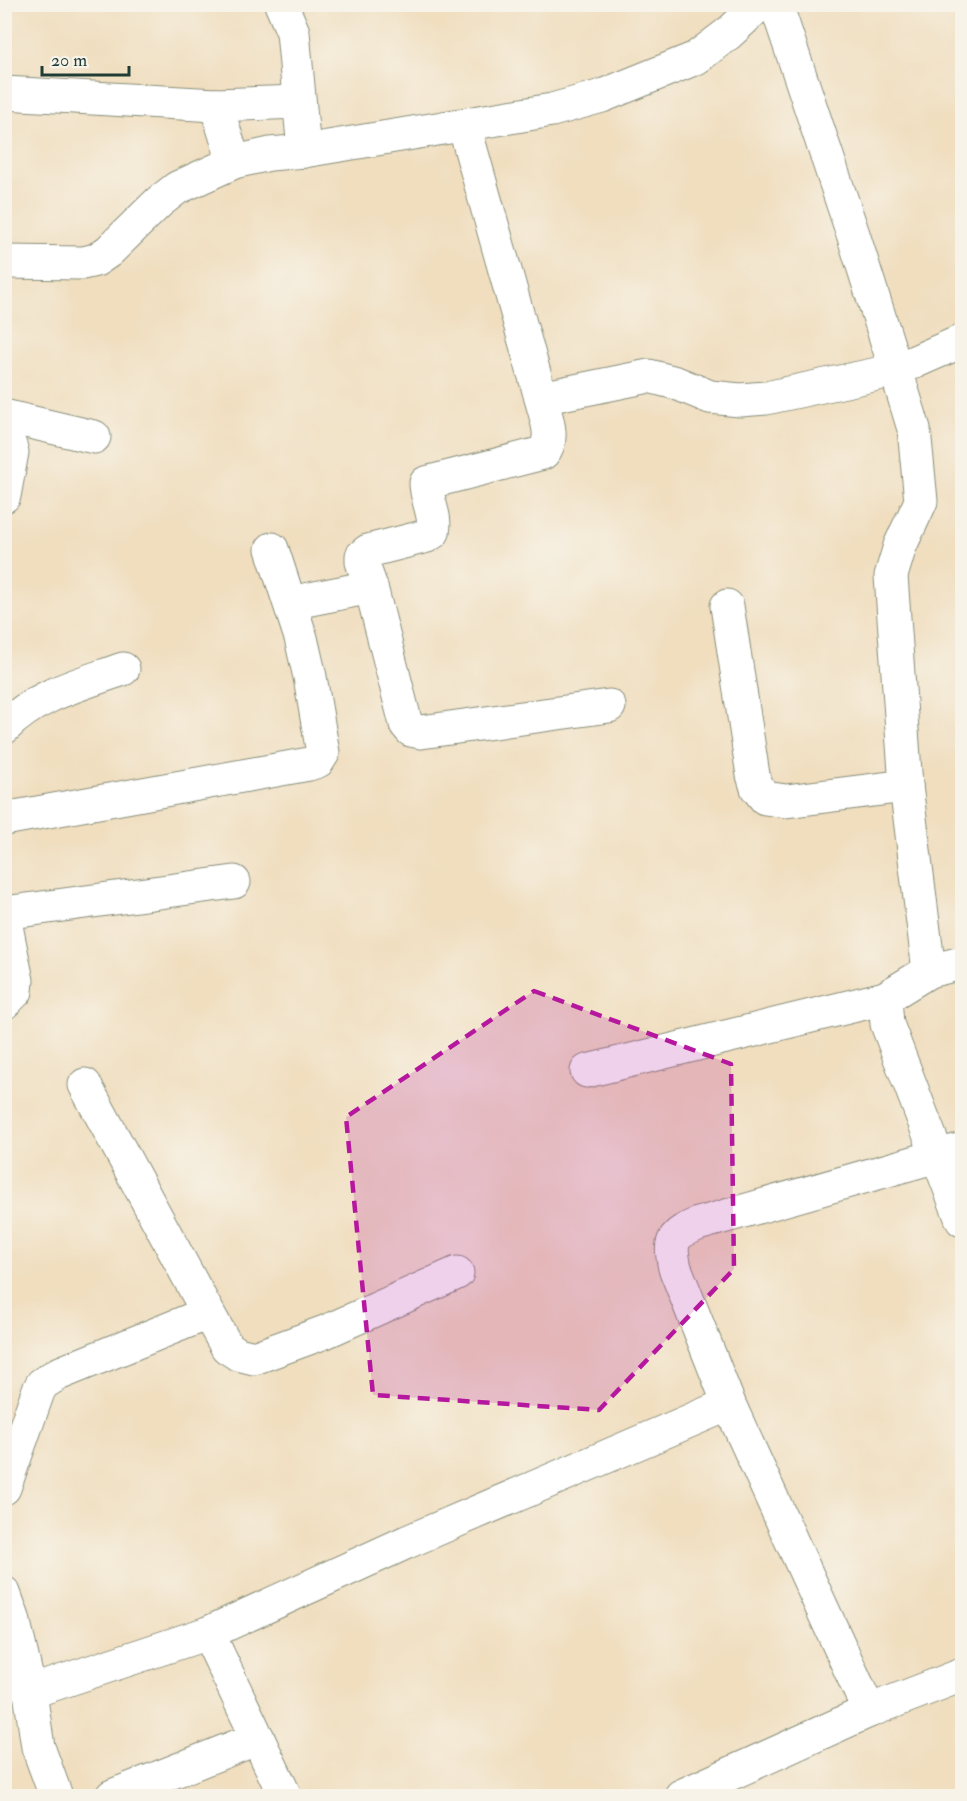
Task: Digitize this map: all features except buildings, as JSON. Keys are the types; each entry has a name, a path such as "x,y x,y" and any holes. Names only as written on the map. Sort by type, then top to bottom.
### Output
{"street":[{"path":"281,4 293,32 304,151"},
{"path":"4,262 83,263 96,260 109,251 159,202 177,188 234,162 270,154 304,151 552,110 602,96 696,58 729,33 760,4"},
{"path":"776,4 854,234 914,429 921,501 900,546 891,576 906,786 928,971"},
{"path":"4,93 216,105 299,102"},
{"path":"216,105 234,162"},
{"path":"464,125 541,398 550,438 549,446 543,453 426,483 435,524 433,532 427,536 368,551 362,556 362,562 371,587 406,724 411,730 421,732 609,706"},
{"path":"541,398 649,376 676,382 710,397 740,400 766,398 896,370 963,341"},
{"path":"4,416 94,437"},
{"path":"4,427 12,452 4,496"},
{"path":"4,819 318,761 323,753 310,677 290,603 272,549"},
{"path":"290,603 371,587"},
{"path":"727,606 753,775 757,788 765,798 786,801 906,786"},
{"path":"4,729 16,716 52,694 123,669"},
{"path":"4,1003 15,991 17,981 4,914 234,882"},
{"path":"587,1071 885,998 928,971 963,963"},
{"path":"885,998 887,1024 950,1152 963,1220"},
{"path":"85,1085 207,1313 227,1347 238,1354 254,1358 325,1332 457,1273"},
{"path":"869,1711 729,1404 675,1268 671,1252 672,1242 681,1231 698,1224 950,1152"},
{"path":"4,1488 42,1384 58,1374 207,1313"},
{"path":"30,1692 208,1633 407,1542 729,1404"},
{"path":"4,1593 16,1629 30,1692 38,1747 56,1797"},
{"path":"208,1633 285,1797"},
{"path":"681,1797 869,1711 963,1675"},
{"path":"112,1797 258,1738"}],"highlighted area":[{"path":"534,991 731,1064 734,1269 599,1410 373,1395 346,1117"}]}
